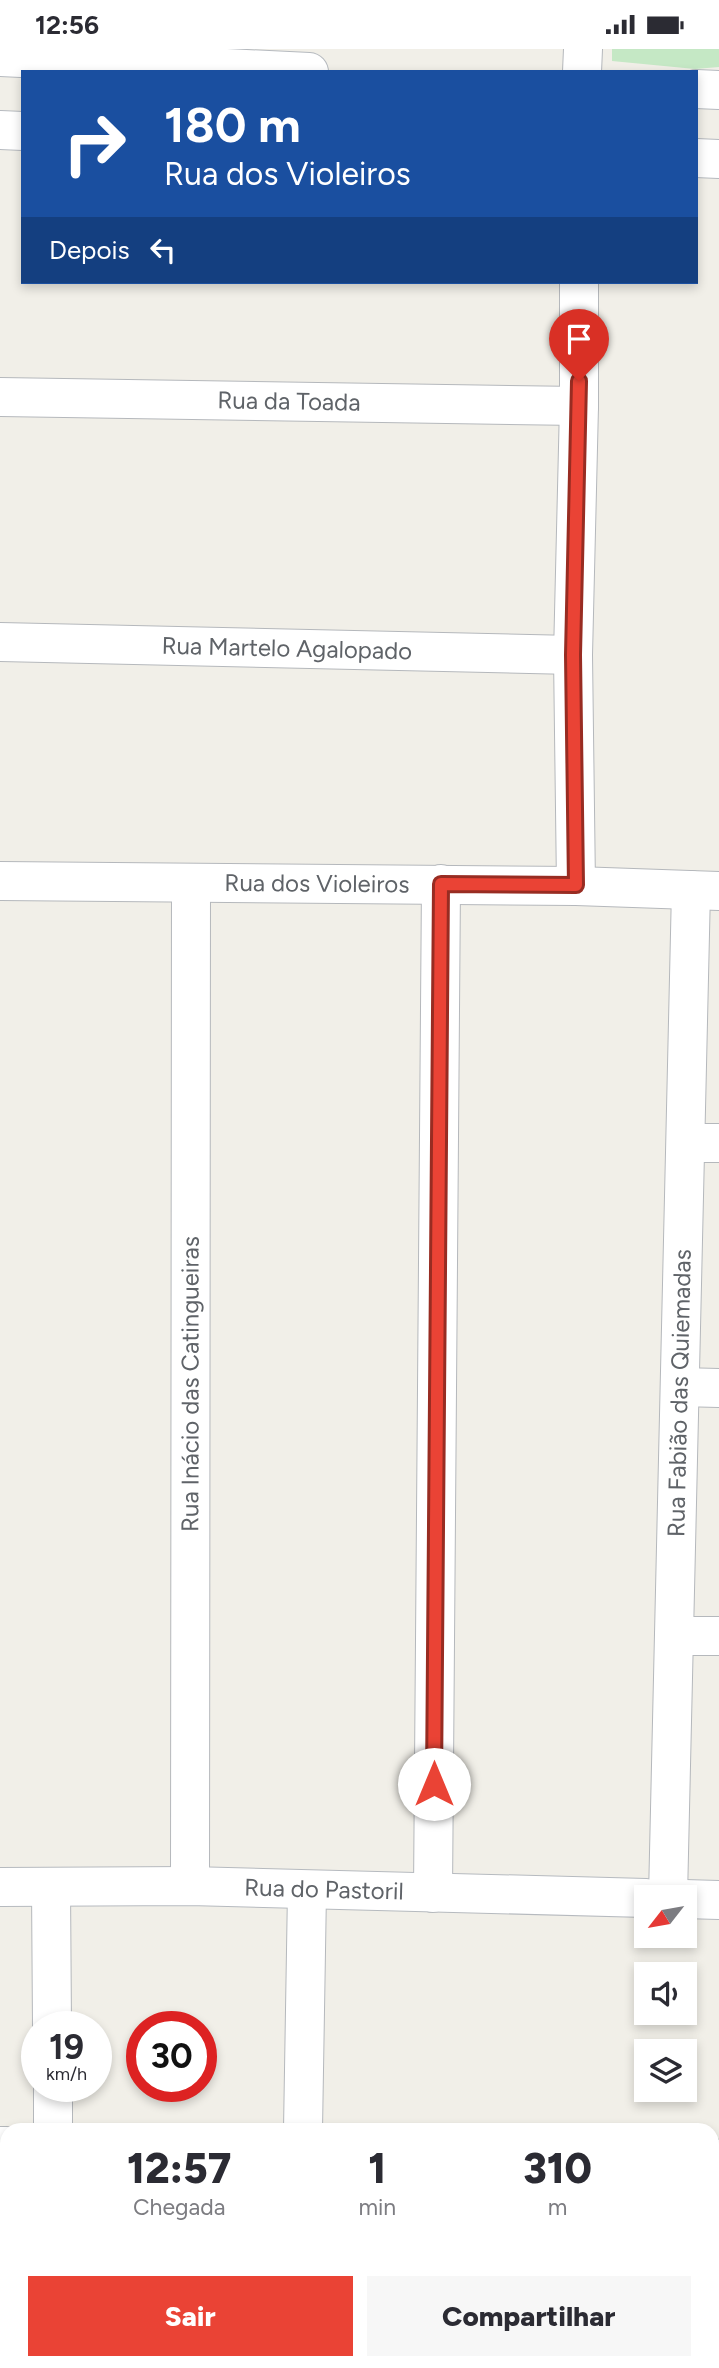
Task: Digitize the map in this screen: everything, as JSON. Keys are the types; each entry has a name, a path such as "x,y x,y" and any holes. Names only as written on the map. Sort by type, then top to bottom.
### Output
{"street":[{"path":"582,70 583,49"},
{"path":"0,57 268,70"},
{"path":"698,89 719,90"},
{"path":"0,130 21,131"},
{"path":"698,158 719,159"},
{"path":"576,885 573,655 579,284"},
{"name":"Rua da Toada","path":"0,397 579,406"},
{"name":"Rua Martelo Agalopado","path":"0,642 573,655"},
{"name":"Rua dos Violeiros","path":"0,881 576,885 705,890"},
{"name":"Rua Inácio das Catingueiras","path":"190,1886 191,883"},
{"path":"433,1893 441,884"},
{"name":"Rua Fabião das Quiemadas","path":"668,1885 680,1387 702,1143 705,890"},
{"path":"680,1387 719,1388"},
{"path":"674,1636 719,1636"},
{"name":"Rua do Pastoril","path":"0,1887 190,1886 634,1898"},
{"path":"51,1887 52,2011"},
{"path":"303,2123 307,1891"},
{"path":"697,1899 719,1900"},
{"path":"53,2102 53,2123"}],"green space":[{"path":"612,49 719,49 719,67 695,69 612,61"}],"route":[{"path":"434,1784 441,884 576,885 573,655 579,381"}]}
